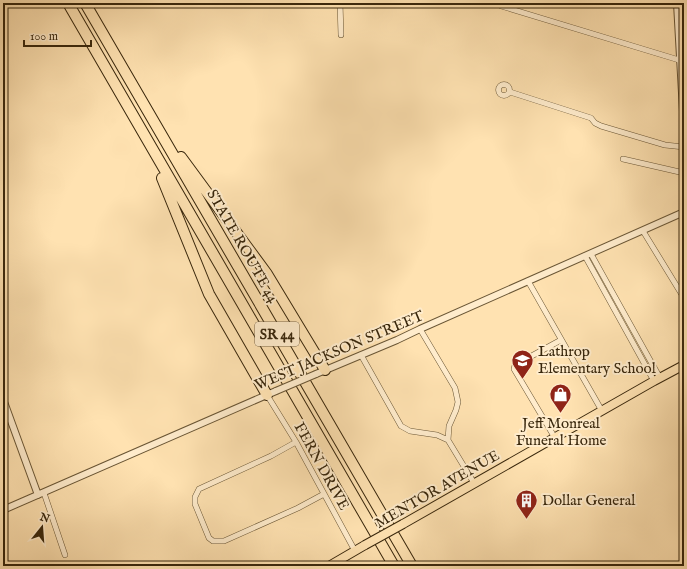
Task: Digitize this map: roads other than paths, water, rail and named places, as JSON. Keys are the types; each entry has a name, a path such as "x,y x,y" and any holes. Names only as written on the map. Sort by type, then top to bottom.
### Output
{"highway":[{"name":"STATE ROUTE 44","path":"68,3 394,566"},
{"name":"STATE ROUTE 44","path":"85,3 412,566"},
{"path":"150,115 267,274 320,372"},
{"path":"146,139 175,208 208,294 271,393"}],"main road":[{"name":"MENTOR AVENUE","path":"329,566 684,365"}],"street":[{"path":"340,3 341,35"},
{"path":"677,3 684,129"},
{"path":"501,6 679,60"},
{"path":"510,92 591,118 595,123 601,126 665,145 684,147"},
{"path":"623,159 684,173"},
{"name":"WEST JACKSON STREET","path":"3,510 271,393 397,340 684,212"},
{"path":"643,231 684,298"},
{"path":"588,255 657,379"},
{"path":"528,281 602,411"},
{"path":"420,329 455,388 458,402 449,426 448,440"},
{"path":"555,438 514,369 515,365 561,340"},
{"path":"361,355 401,426 410,431 437,434 448,440 474,483"},
{"name":"FERN DRIVE","path":"271,393 355,551"},
{"path":"3,399 65,555"},
{"path":"296,442 270,456 199,489 195,497 195,504 209,538 213,541 224,541 298,508 324,494"}],"place":[{"name":"Lathrop Elementary School","path":"523,380"},
{"name":"Jeff Monreal Funeral Home","path":"561,414"},
{"name":"Dollar General","path":"527,520"}]}
